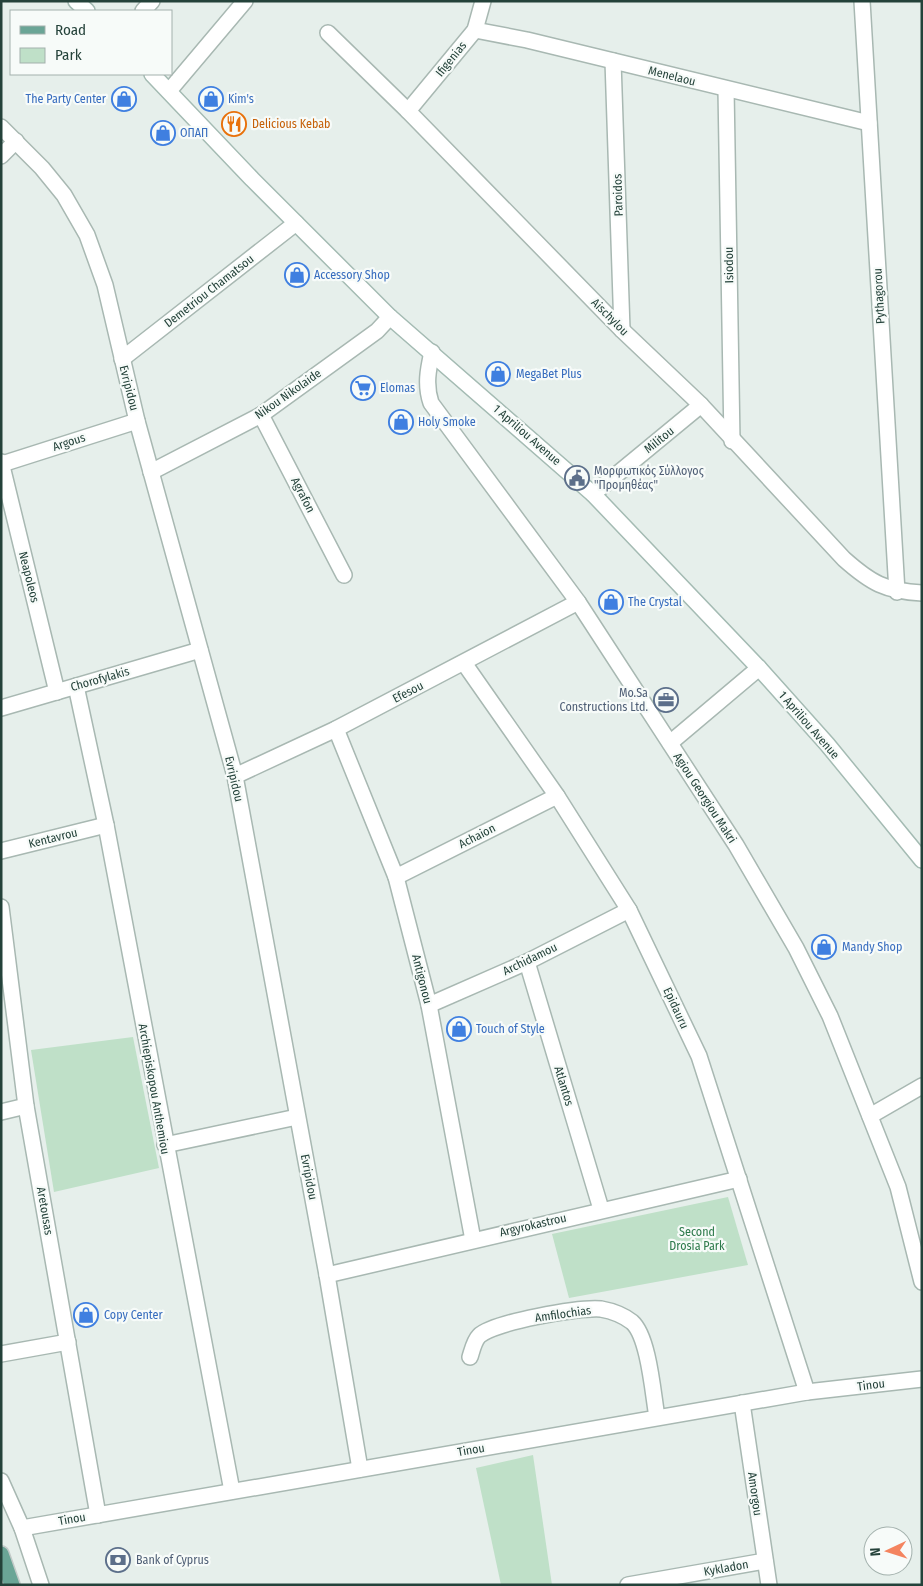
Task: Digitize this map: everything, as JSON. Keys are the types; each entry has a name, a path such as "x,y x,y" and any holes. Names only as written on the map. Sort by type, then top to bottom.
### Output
{"main road":[{"path":"1,1554 12,1585"}],"street":[{"path":"76,1 86,10"},
{"path":"169,92 245,1"},
{"name":"Ifigenias","path":"408,111 475,30 483,1"},
{"name":"Pythagorou","path":"862,1 897,592"},
{"name":"Menelaou","path":"475,30 613,61 869,123"},
{"name":"Aischylou","path":"328,34 408,111 622,330 701,405 732,441 844,559 864,577 880,586 897,592 922,594"},
{"name":"Paroidos","path":"613,61 622,330"},
{"name":"1 Apriliou Avenue","path":"153,75 390,317 593,494 758,668 827,744 922,860"},
{"name":"Isiodou","path":"726,88 732,441"},
{"name":"Evripidou","path":"1,128 16,141 64,195 86,235 105,285 137,421 235,776 327,1275 360,1469"},
{"path":"1,156 16,141"},
{"name":"Demetriou Chamatsou","path":"122,359 296,223"},
{"name":"Nikou Nikolaide","path":"151,472 261,415 377,331 390,317"},
{"name":"Agiou Georgiou Makri","path":"432,352 426,389 430,403 578,602 736,845 796,948 830,1016 898,1186 922,1282"},
{"name":"Militou","path":"593,494 701,405"},
{"name":"Agrafon","path":"261,415 344,575"},
{"name":"Argous","path":"1,463 137,421"},
{"name":"Neapoleos","path":"1,463 57,692"},
{"name":"Efesou","path":"235,776 336,729 578,602"},
{"name":"Chorofylakis","path":"1,708 200,650"},
{"name":"Epidauru","path":"464,663 557,796 629,910 699,1056 807,1392"},
{"path":"670,743 758,668"},
{"name":"Archiepiskopou Anthemiou","path":"76,686 106,825 232,1492"},
{"name":"Antigonou","path":"336,729 396,877 429,1005 473,1240"},
{"name":"Achaion","path":"396,877 557,796"},
{"name":"Kentavrou","path":"1,851 106,825"},
{"name":"Aretousas","path":"1,907 6,990 98,1515"},
{"name":"Archidamou","path":"429,1005 526,962 629,910"},
{"name":"Atlantos","path":"526,962 601,1210"},
{"path":"870,1116 922,1086"},
{"path":"1,1112 26,1106"},
{"path":"165,1145 297,1117"},
{"name":"Argyrokastrou","path":"327,1275 740,1179"},
{"name":"Amfilochias","path":"470,1358 477,1337 503,1324 576,1311 600,1309 620,1314 634,1323 642,1338 657,1417"},
{"path":"1,1354 68,1342"},
{"name":"Tinou","path":"22,1528 807,1392 922,1379"},
{"name":"Amorgou","path":"742,1404 769,1585"},
{"path":"1,1481 22,1528 41,1585"},
{"name":"Kykladon","path":"628,1585 765,1562"}],"green space":[{"path":"133,1037 159,1168 54,1192 31,1050"},
{"name":"Second Drosia Park","path":"728,1197 748,1265 569,1298 552,1234"},
{"path":"533,1455 552,1585 501,1585 476,1468"}],"place":[{"name":"The Party Center","path":"124,99"},
{"name":"Kim's","path":"211,99"},
{"name":"Delicious Kebab","path":"234,124"},
{"name":"ΟΠΑΠ","path":"163,133"},
{"name":"Accessory Shop","path":"297,275"},
{"name":"MegaBet Plus","path":"498,374"},
{"name":"Elomas","path":"363,388"},
{"name":"Holy Smoke","path":"401,422"},
{"name":"Μορφωτικός Σύλλογος \"Προμηθέας\"","path":"577,478"},
{"name":"The Crystal","path":"611,602"},
{"name":"Mo.Sa Constructions Ltd.","path":"666,700"},
{"name":"Mandy Shop","path":"824,947"},
{"name":"Touch of Style","path":"459,1029"},
{"name":"Copy Center","path":"86,1315"},
{"name":"Bank of Cyprus","path":"118,1560"}]}
